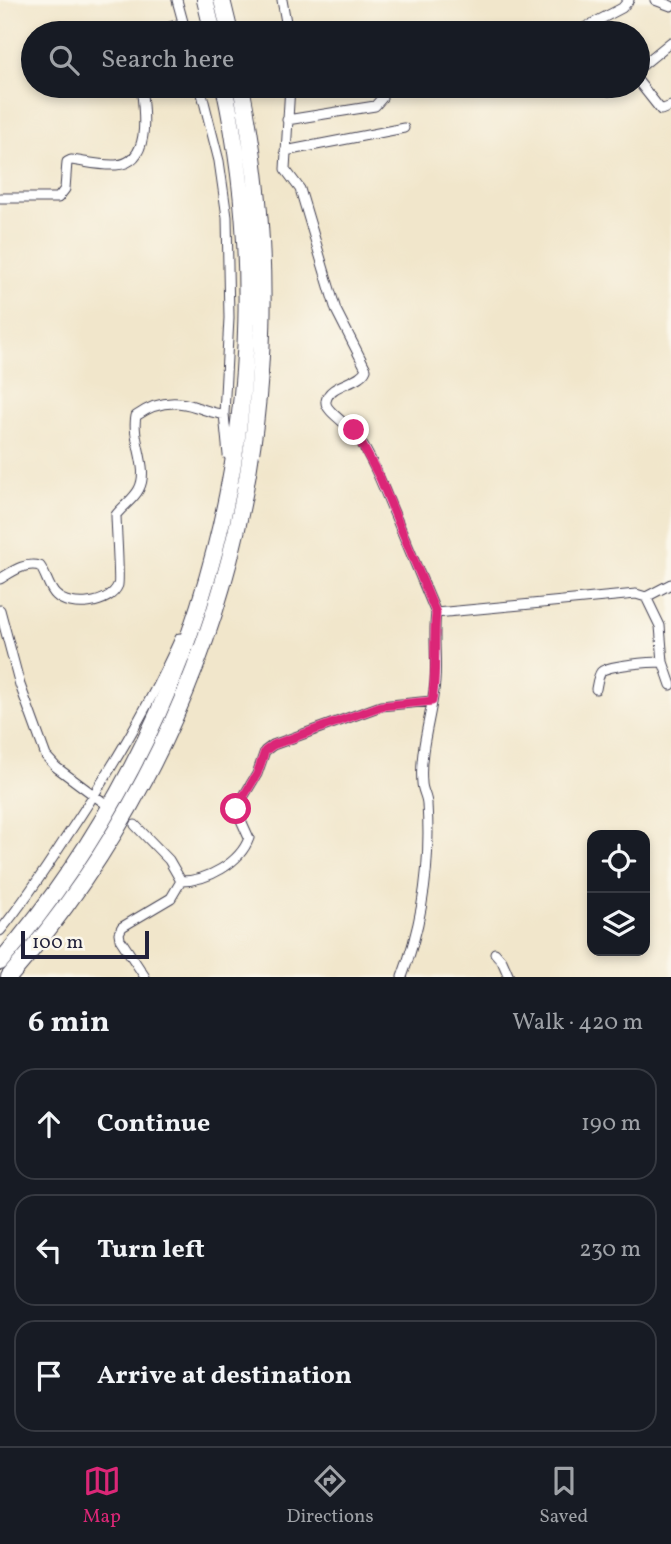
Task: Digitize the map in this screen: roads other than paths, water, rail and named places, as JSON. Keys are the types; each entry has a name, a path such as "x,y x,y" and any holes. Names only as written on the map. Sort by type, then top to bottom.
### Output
{"highway":[{"path":"205,0 210,21"},
{"path":"222,0 227,21"},
{"path":"0,962 49,902 73,867 136,762 176,674 211,566 231,478 239,428 247,314 243,201 227,98"},
{"path":"9,977 81,886 146,780 192,678 227,569 243,503 255,430 263,313 264,278 259,199 243,98"}],"street":[{"path":"177,0 183,21"},
{"path":"282,0 286,21"},
{"path":"597,21 622,8 629,0"},
{"path":"655,0 671,6"},
{"path":"650,59 671,42"},
{"path":"650,96 661,110 671,106"},
{"path":"0,198 58,198 65,189 67,162 71,160 116,165 128,162 137,155 141,147 141,98"},
{"path":"0,931 32,889 95,795 180,639 210,543 224,486 228,451 224,414 229,318 227,217 219,161 203,98"},
{"path":"288,98 285,169 302,194 335,310 366,369 363,375 335,390 327,398 326,404 329,411 354,430 361,441 380,478 436,613 433,635 435,684 422,786 427,801 426,881 418,928 402,977"},
{"path":"287,120 375,106 382,98"},
{"path":"285,151 404,128"},
{"path":"0,579 32,564 40,566 55,595 67,601 94,603 108,597 118,587 120,579 116,555 116,515 139,489 142,479 133,428 136,416 149,407 168,403 224,414"},
{"path":"436,613 636,594 646,597 671,584"},
{"path":"646,597 660,626 663,662 671,685"},
{"path":"0,610 20,685 46,756 55,767 103,802"},
{"path":"596,688 604,668 626,667 645,661 663,662"},
{"path":"181,881 201,879 238,858 249,838 236,809 257,774 265,751 273,745 381,706 432,701"},
{"path":"135,825 169,860 181,881"},
{"path":"145,977 120,939 119,933 122,927 171,898 181,881"},
{"path":"495,953 509,977"}]}
